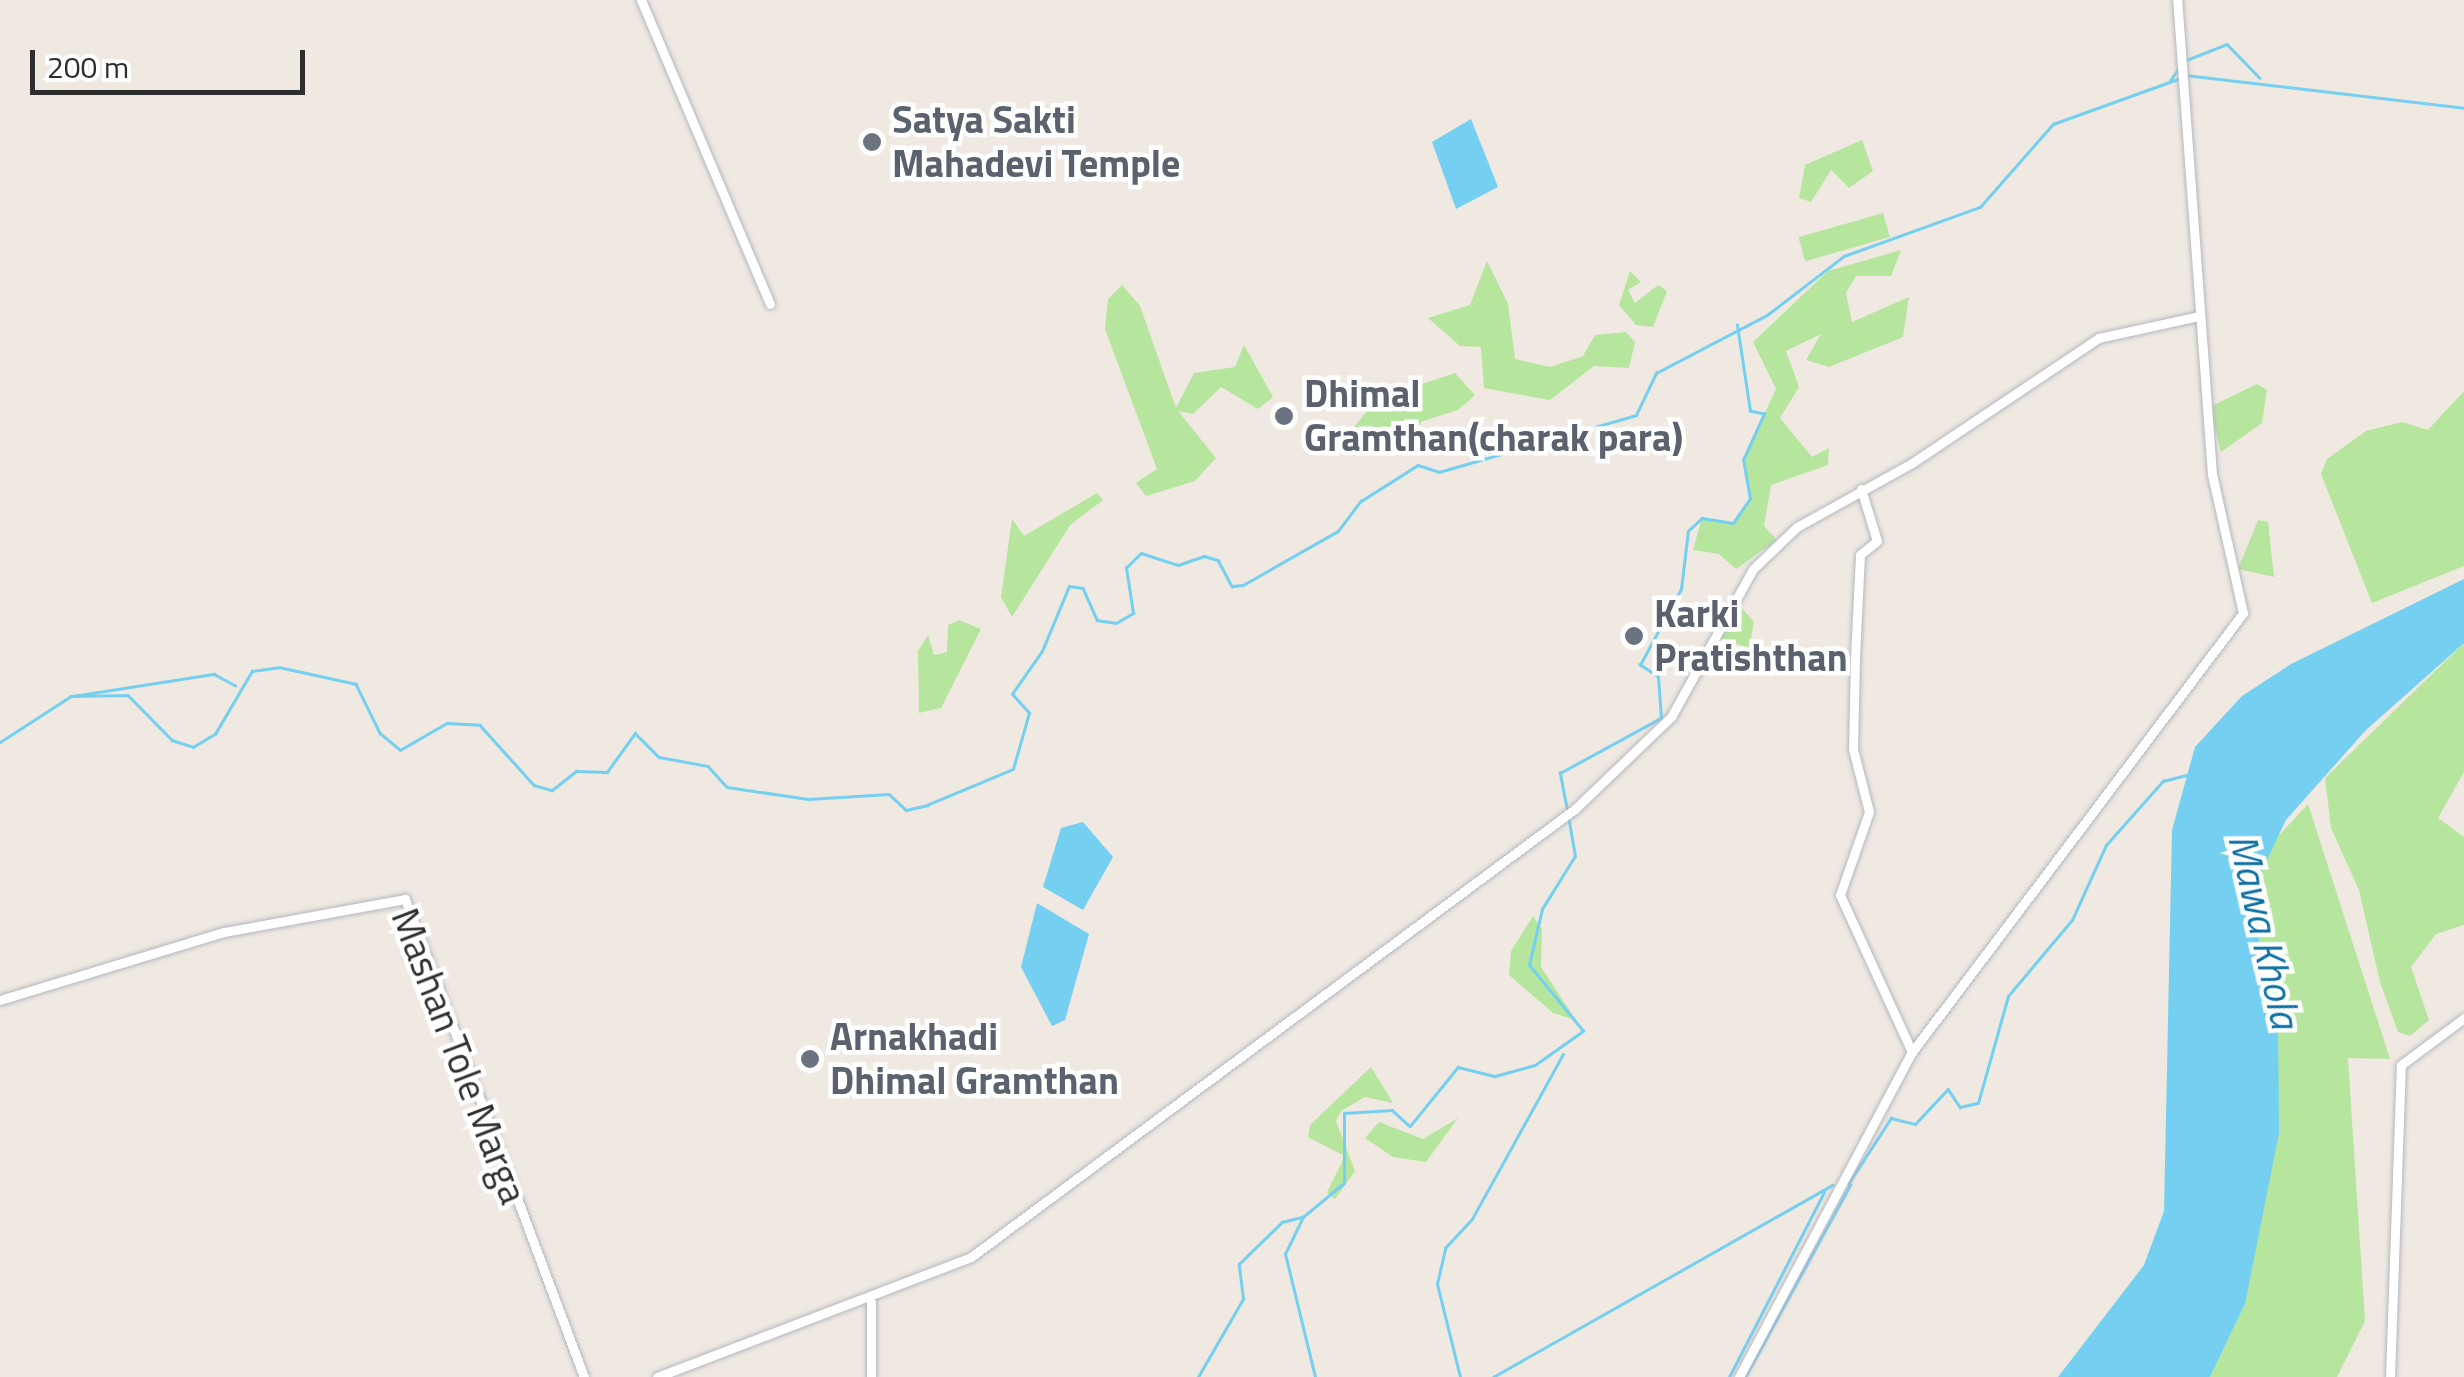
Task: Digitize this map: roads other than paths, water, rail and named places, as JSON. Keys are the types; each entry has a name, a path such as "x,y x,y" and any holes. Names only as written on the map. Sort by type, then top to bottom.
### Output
{"street":[{"path":"640,0 770,304"},
{"path":"1740,1377 1912,1052 2244,613 2214,482 2199,316 2188,85 2177,0"},
{"path":"657,1377 678,1373 871,1302 971,1256 1575,809 1671,717 1753,568 1796,526 2099,338 2199,316"},
{"path":"1862,488 1877,542 1860,555 1853,749 1869,812 1840,895 1912,1052"},
{"name":"Mashan Tole Marga","path":"0,1000 224,932 405,898 584,1377"},
{"path":"2390,1377 2401,1066 2464,1018"},
{"path":"871,1302 871,1377"}],"water":[{"path":"1471,119 1498,187 1456,209 1432,142"},
{"path":"2464,579 2464,643 2365,731 2286,820 2249,897 2278,1017 2279,1133 2245,1304 2210,1377 2058,1377 2144,1265 2164,1211 2172,830 2195,747 2242,696 2291,664"},
{"path":"1083,822 1113,857 1083,910 1043,887 1061,828"},
{"path":"1037,903 1089,934 1065,1020 1052,1026 1021,967"}],"waterway":[{"path":"2184,61 2227,44 2260,78"},
{"path":"2170,81 2179,67"},
{"path":"2185,75 2464,108"},
{"path":"0,742 71,696 128,695 172,740 193,747 215,734 252,671 279,667 356,684 380,733 400,750 447,723 480,725 534,785 552,790 576,771 607,772 635,733 659,757 708,766 727,787 808,799 889,794 906,810 927,805 1013,769 1029,713 1012,694 1042,651 1069,586 1083,588 1097,620 1116,623 1133,613 1126,568 1141,553 1178,565 1204,556 1218,560 1232,586 1243,585 1338,531 1361,501 1418,465 1439,472 1636,415 1656,373 1767,315 1844,256 1980,207 2053,124 2178,79"},
{"path":"1567,810 1560,773 1661,718 1658,677 1640,665 1681,589 1688,531 1702,518 1733,523 1750,499 1743,460 1764,414 1750,411 1737,325"},
{"path":"73,696 214,674 235,685"},
{"path":"1848,1184 1891,1118 1915,1124 1948,1089 1960,1107 1978,1103 2008,996 2072,920 2106,845 2163,781 2187,775"},
{"path":"1315,1377 1285,1254 1303,1217 1344,1183 1344,1113 1392,1110 1410,1126 1458,1067 1495,1076 1535,1065 1583,1031 1529,965 1542,909 1575,856 1568,818"},
{"path":"1460,1377 1437,1284 1445,1248 1472,1219 1563,1054"},
{"path":"1493,1377 1833,1185"},
{"path":"1745,1377 1850,1185"},
{"path":"1729,1377 1824,1192"},
{"path":"1198,1377 1243,1299 1239,1264 1282,1222 1302,1217"}],"place":[{"name":"Satya Sakti Mahadevi Temple","path":"872,142"},
{"name":"Dhimal Gramthan(charak para)","path":"1284,416"},
{"name":"Karki Pratishthan","path":"1634,636"},
{"name":"Arnakhadi Dhimal Gramthan","path":"810,1059"}],"water label":[{"name":"Mawa Khola","path":"2264,931"}]}
